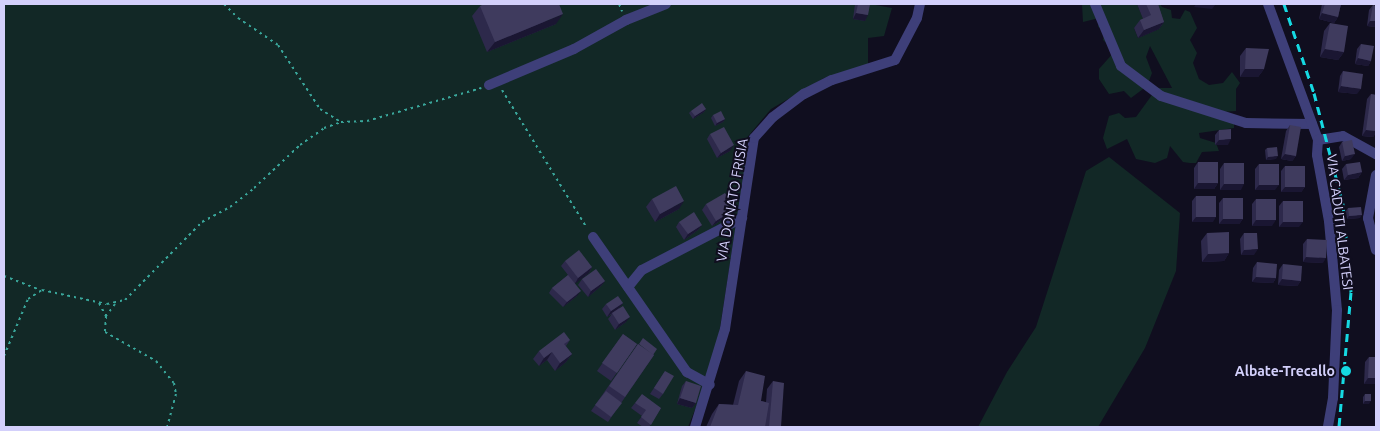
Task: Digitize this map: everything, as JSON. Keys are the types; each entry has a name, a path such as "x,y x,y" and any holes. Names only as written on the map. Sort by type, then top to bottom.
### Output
{"street":[{"path":"493,83 666,4"},
{"name":"VIA DONATO FRISIA","path":"695,427 710,384 725,329 754,138 773,117 804,94 832,80 896,60 917,18 920,4"},
{"path":"1095,4 1121,66 1161,96 1246,123 1312,124"},
{"name":"VIA CADUTI ALBATESI","path":"1268,4 1318,140 1317,155 1329,221 1336,310 1333,398 1328,427"},
{"path":"1318,140 1343,136 1376,154"},
{"path":"1376,175 1368,218 1376,250"},
{"path":"628,287 642,270 742,218"},
{"path":"593,237 687,372 710,384"}],"path":[{"path":"224,4 238,18 278,45 316,104 326,115 341,122"},
{"path":"4,276 42,290 99,303 115,304 125,300 143,284 168,254 202,222 230,207 254,188 300,145 324,128 341,122 367,121 432,104 493,83 593,237"},
{"path":"4,356 28,299 42,290"},
{"path":"99,303 106,316 108,336 156,361 174,383 176,394 167,427"},
{"path":"106,316 115,304"}],"green space":[{"path":"4,4 870,4 892,8 884,36 868,38 868,65 824,78 771,109 745,140 747,153 715,360 688,427 4,427"},
{"path":"1082,4 1137,4 1145,23 1134,28 1138,38 1159,29 1148,4 1160,4 1162,7 1171,10 1172,18 1180,19 1185,10 1190,12 1197,28 1190,40 1197,53 1193,63 1199,79 1209,85 1223,83 1232,72 1240,83 1236,89 1236,111 1222,112 1224,118 1234,118 1234,128 1199,133 1200,138 1216,143 1219,151 1202,152 1196,163 1190,163 1183,162 1170,146 1167,158 1155,163 1136,159 1127,139 1107,149 1103,138 1109,116 1119,113 1125,118 1136,117 1157,88 1172,88 1150,46 1146,57 1152,73 1147,86 1131,98 1124,91 1109,94 1099,79 1099,69 1115,51 1103,40 1105,29 1098,27 1099,18 1083,22"},
{"path":"1109,157 1180,213 1176,271 1145,348 1098,427 978,427 1007,372 1036,327 1086,171"}],"building":[{"path":"484,4 559,4 563,14 495,42 480,6"},
{"path":"858,4 870,4 868,15 856,13"},
{"path":"1146,4 1158,4 1164,22 1144,30 1140,20 1151,15"},
{"path":"1325,4 1341,4 1338,17 1322,13"},
{"path":"1373,5 1376,6 1376,21 1370,21"},
{"path":"1330,23 1348,26 1344,52 1325,49"},
{"path":"1361,44 1374,46 1371,61 1358,58"},
{"path":"1246,48 1269,49 1264,69 1245,69"},
{"path":"1343,71 1363,74 1361,89 1341,86"},
{"path":"1371,94 1376,95 1376,131 1366,130"},
{"path":"702,103 706,109 695,116 691,111"},
{"path":"721,111 725,119 717,123 713,115"},
{"path":"1290,125 1301,127 1296,156 1285,154"},
{"path":"724,127 734,145 721,153 710,134"},
{"path":"1231,129 1231,139 1219,140 1219,130"},
{"path":"1352,140 1355,154 1345,156 1342,142"},
{"path":"1277,147 1278,156 1268,157 1267,148"},
{"path":"1198,162 1218,162 1218,183 1198,183"},
{"path":"1360,162 1362,172 1348,175 1346,164"},
{"path":"1224,163 1244,163 1244,184 1224,184"},
{"path":"1259,164 1279,164 1279,185 1259,185"},
{"path":"1285,166 1305,166 1305,187 1285,187"},
{"path":"676,186 684,201 660,214 652,199"},
{"path":"725,193 735,209 716,221 706,204"},
{"path":"1196,196 1216,196 1216,217 1196,217"},
{"path":"1223,198 1243,198 1243,219 1223,219"},
{"path":"1256,199 1276,199 1276,220 1256,220"},
{"path":"1283,201 1303,201 1303,222 1283,222"},
{"path":"1361,207 1362,215 1349,216 1348,208"},
{"path":"694,212 702,225 688,234 679,222"},
{"path":"1229,232 1229,253 1208,254 1207,233"},
{"path":"1244,233 1257,233 1258,249 1244,250"},
{"path":"1307,239 1327,240 1326,258 1306,257"},
{"path":"579,250 592,267 578,278 565,261"},
{"path":"1257,262 1277,264 1276,278 1256,277"},
{"path":"1283,264 1302,266 1301,281 1282,279"},
{"path":"596,269 605,281 591,291 582,279"},
{"path":"568,275 581,291 567,302 552,288"},
{"path":"618,296 623,303 611,311 606,304"},
{"path":"623,306 630,317 619,324 612,313"},
{"path":"564,332 570,340 564,344 572,354 560,363 552,352 544,358 539,351"},
{"path":"623,334 637,344 617,373 602,363"},
{"path":"643,338 657,349 653,355 639,344"},
{"path":"638,344 654,355 625,397 609,386"},
{"path":"1369,357 1376,357 1376,378 1368,378"},
{"path":"665,371 674,376 663,394 654,388"},
{"path":"746,371 765,376 761,401 769,403 765,427 710,427 719,404 738,405"},
{"path":"686,381 701,386 696,403 680,398"},
{"path":"773,381 784,383 781,427 769,427"},
{"path":"606,391 622,403 611,417 595,405"},
{"path":"642,394 661,408 651,425 641,417 646,410 635,403"},
{"path":"1365,394 1371,394 1371,401 1365,401"}],"railway":[{"path":"1284,4 1314,93 1343,204 1351,292 1339,427"}],"place":[{"name":"Albate-Trecallo","path":"1346,371"}]}
